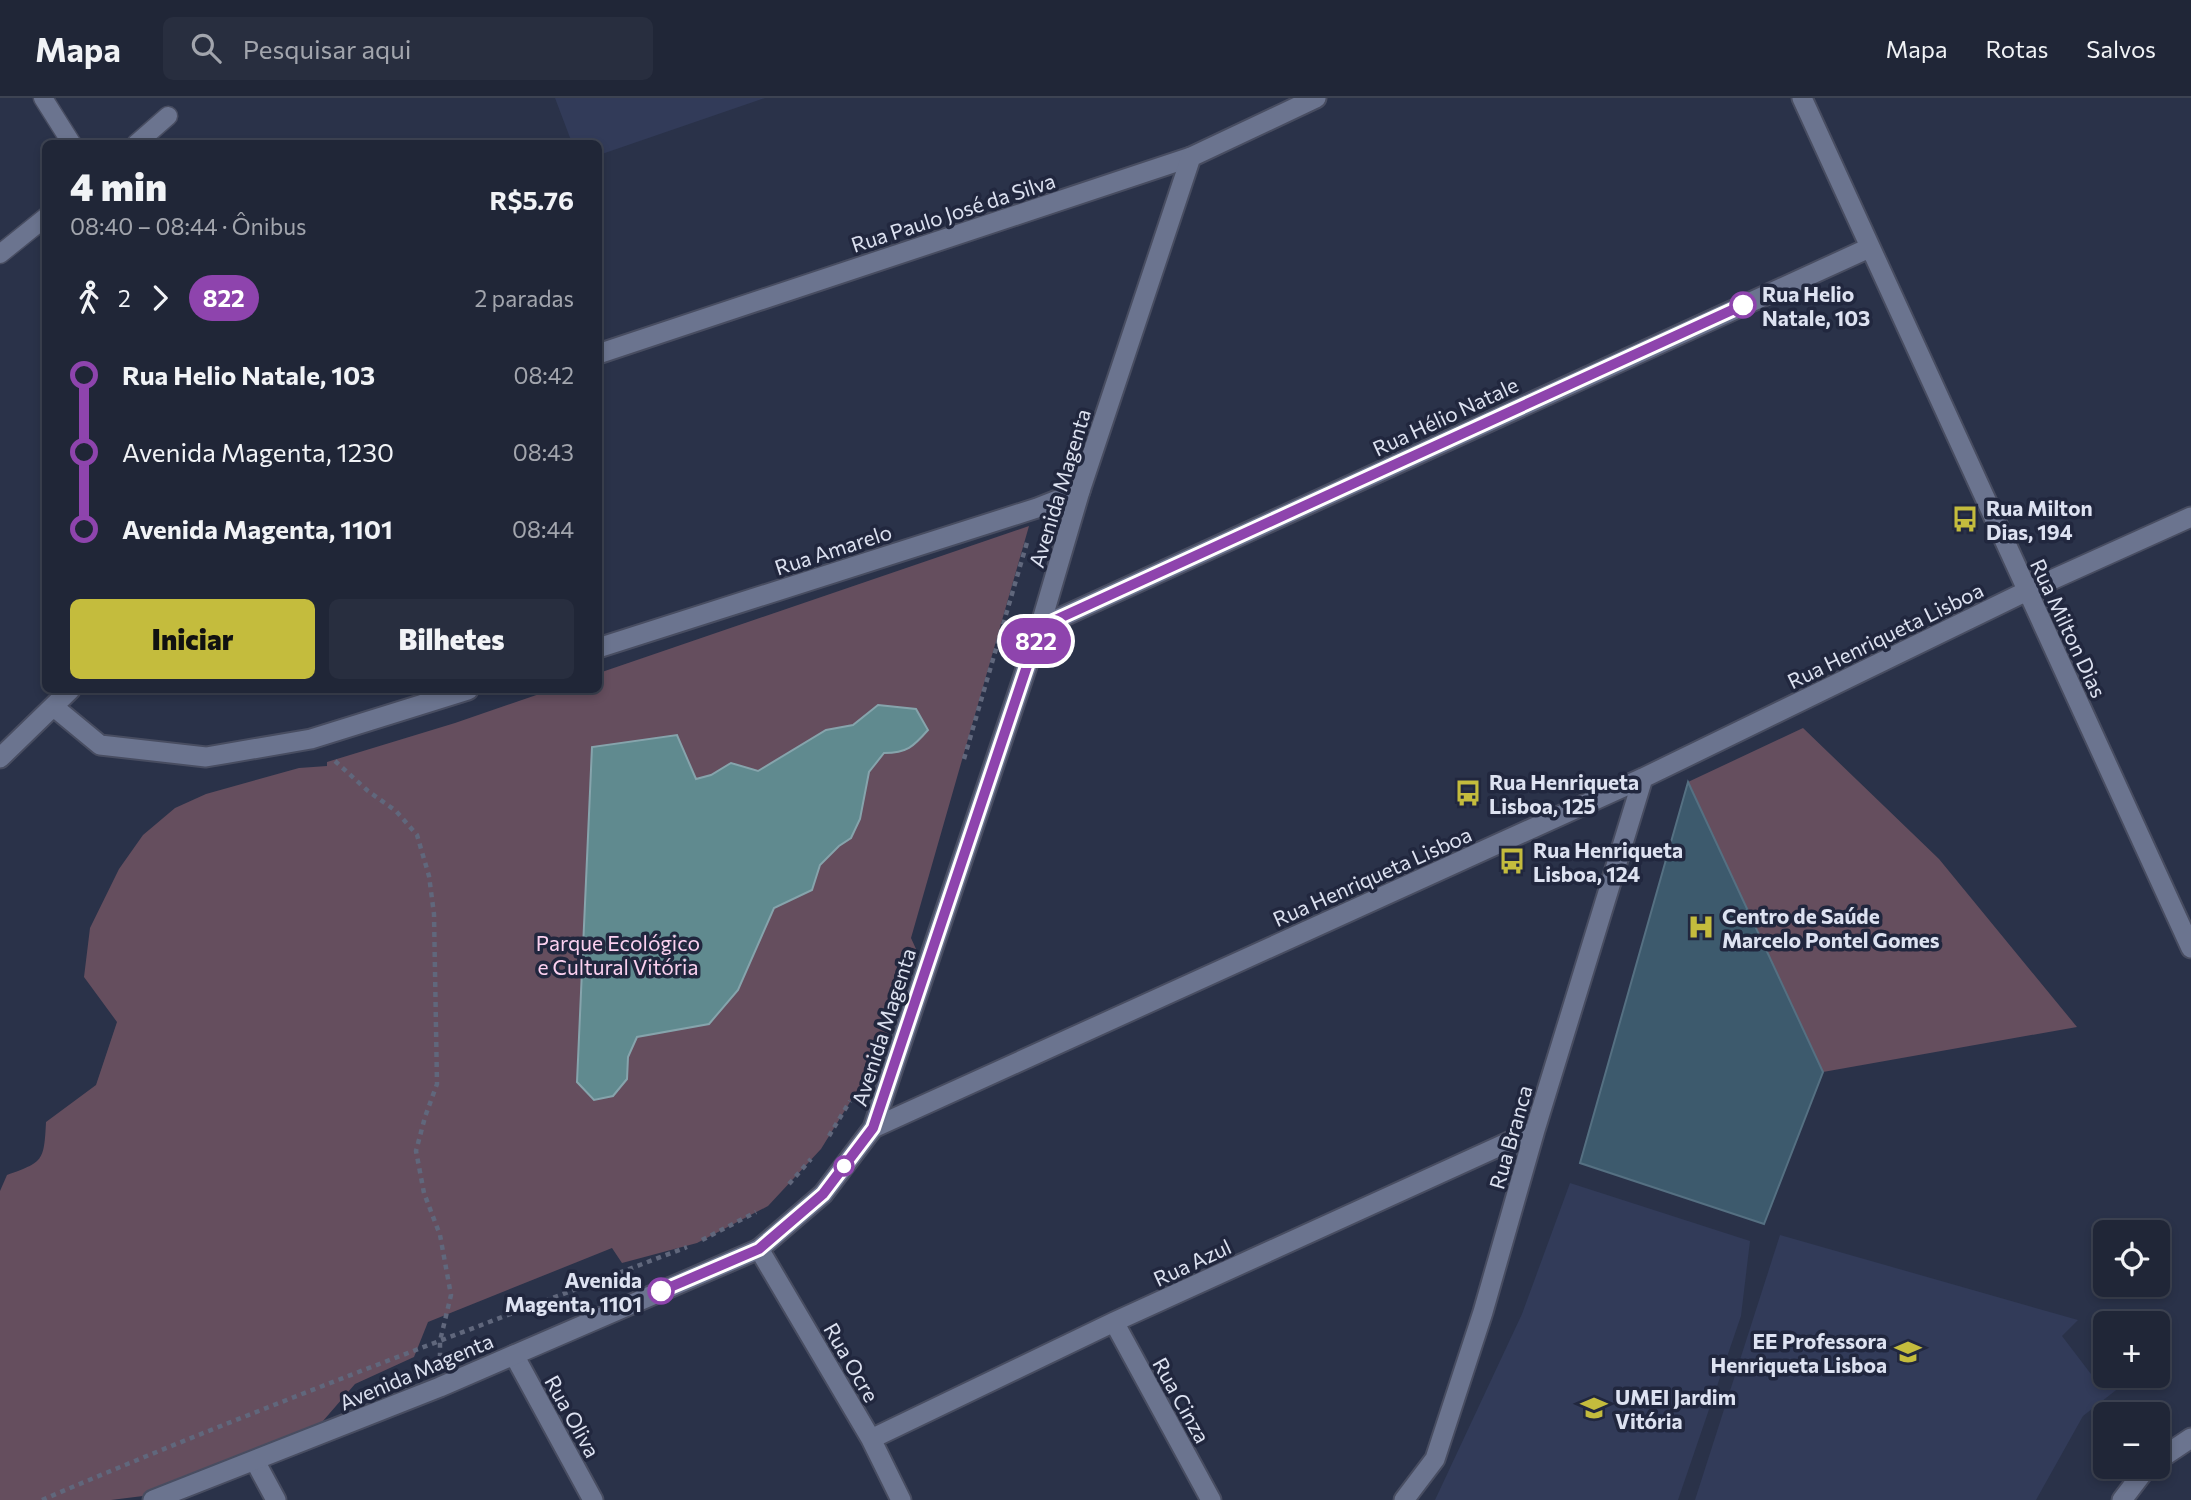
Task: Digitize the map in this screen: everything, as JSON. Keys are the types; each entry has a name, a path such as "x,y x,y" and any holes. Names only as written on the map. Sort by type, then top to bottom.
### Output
{"street":[{"name":"Rua Paulo José da Silva","path":"602,353 1191,156 1316,98"},
{"name":"Rua Milton Dias","path":"1802,98 2191,948"},
{"name":"Avenida Magenta","path":"153,1500 440,1387 759,1249 823,1194 873,1128 1040,627 1080,491 1191,156"},
{"name":"Rua Hélio Natale","path":"1040,627 1869,248"},
{"name":"Rua Amarelo","path":"602,647 1037,508 1080,491"},
{"name":"Rua Henriqueta Lisboa","path":"873,1128 1643,778 2027,591 2191,517"},
{"path":"0,758 68,693"},
{"path":"54,706 100,745 206,757 311,740 459,693"},
{"name":"Rua Branca","path":"1404,1500 1435,1459 1483,1312 1535,1130 1643,778"},
{"name":"Rua Azul","path":"871,1439 1114,1322 1535,1130"},
{"name":"Rua Ocre","path":"759,1249 871,1439 901,1500"},
{"name":"Rua Cinza","path":"1114,1322 1211,1500"},
{"name":"Rua Oliva","path":"514,1355 593,1500"},
{"path":"2170,1452 2191,1438"},
{"path":"255,1461 276,1500"},
{"path":"2122,1500 2138,1479"}],"lane":[{"path":"43,98 69,140"},
{"path":"141,140 168,116"},
{"path":"0,254 42,220"}],"path":[{"path":"960,772 1037,508"},
{"path":"311,740 368,791 396,811 418,835 429,876 434,914 437,1084 416,1151 424,1193 440,1236 451,1295 440,1341 440,1387"},
{"path":"827,1138 854,1095"},
{"path":"785,1187 812,1158"},
{"path":"42,1500 440,1341 697,1243 768,1206"}],"shaded area":[{"path":"555,98 765,98 602,154 602,140 571,140"},
{"path":"878,705 916,709 928,730 909,748 884,753 869,772 860,819 851,838 820,865 812,890 774,908 738,990 709,1024 637,1037 628,1057 627,1079 613,1096 594,1100 577,1082 592,747 677,735 696,779 711,775 731,763 758,771 826,730 853,725"},
{"name":"UMEI Jardim Vitória","path":"1570,1183 1750,1241 1741,1316 1678,1500 1435,1500 1522,1314"},
{"name":"EE Professora Henriqueta Lisboa","path":"1780,1235 2078,1320 2062,1336 2093,1377 2093,1388 2119,1388 2101,1402 2093,1402 2093,1408 2083,1416 2036,1500 1695,1500"}],"green space":[{"name":"Parque Ecológico e Cultural Vitória","path":"1029,526 911,938 916,949 884,1047 821,1149 768,1206 697,1243 622,1263 612,1248 428,1322 414,1357 355,1384 297,1451 167,1493 111,1500 0,1500 0,1191 7,1175 28,1167 39,1159 44,1145 46,1122 96,1085 117,1022 84,977 90,928 119,869 143,835 175,808 206,794 299,768 327,766 327,762 542,693 602,693 602,672"},
{"path":"1803,728 1939,859 2077,1027 1823,1072 1688,782"}],"building":[{"name":"Centro de Saúde Marcelo Pontel Gomes","path":"1688,782 1823,1072 1764,1224 1580,1163"}],"bus line":[{"name":"822","path":"661,1291 759,1249 823,1194 873,1128 1040,627 1743,305"}],"place":[{"name":"Rua Helio Natale, 103","path":"1743,305"},
{"name":"Rua Milton Dias, 194","path":"1965,519"},
{"name":"Rua Henriqueta Lisboa, 125","path":"1468,793"},
{"name":"Rua Henriqueta Lisboa, 124","path":"1512,861"},
{"name":"Centro de Saúde Marcelo Pontel Gomes","path":"1701,927"},
{"name":"Avenida Magenta, 1101","path":"661,1291"},
{"name":"EE Professora Henriqueta Lisboa","path":"1908,1352"},
{"name":"UMEI Jardim Vitória","path":"1594,1408"}]}
